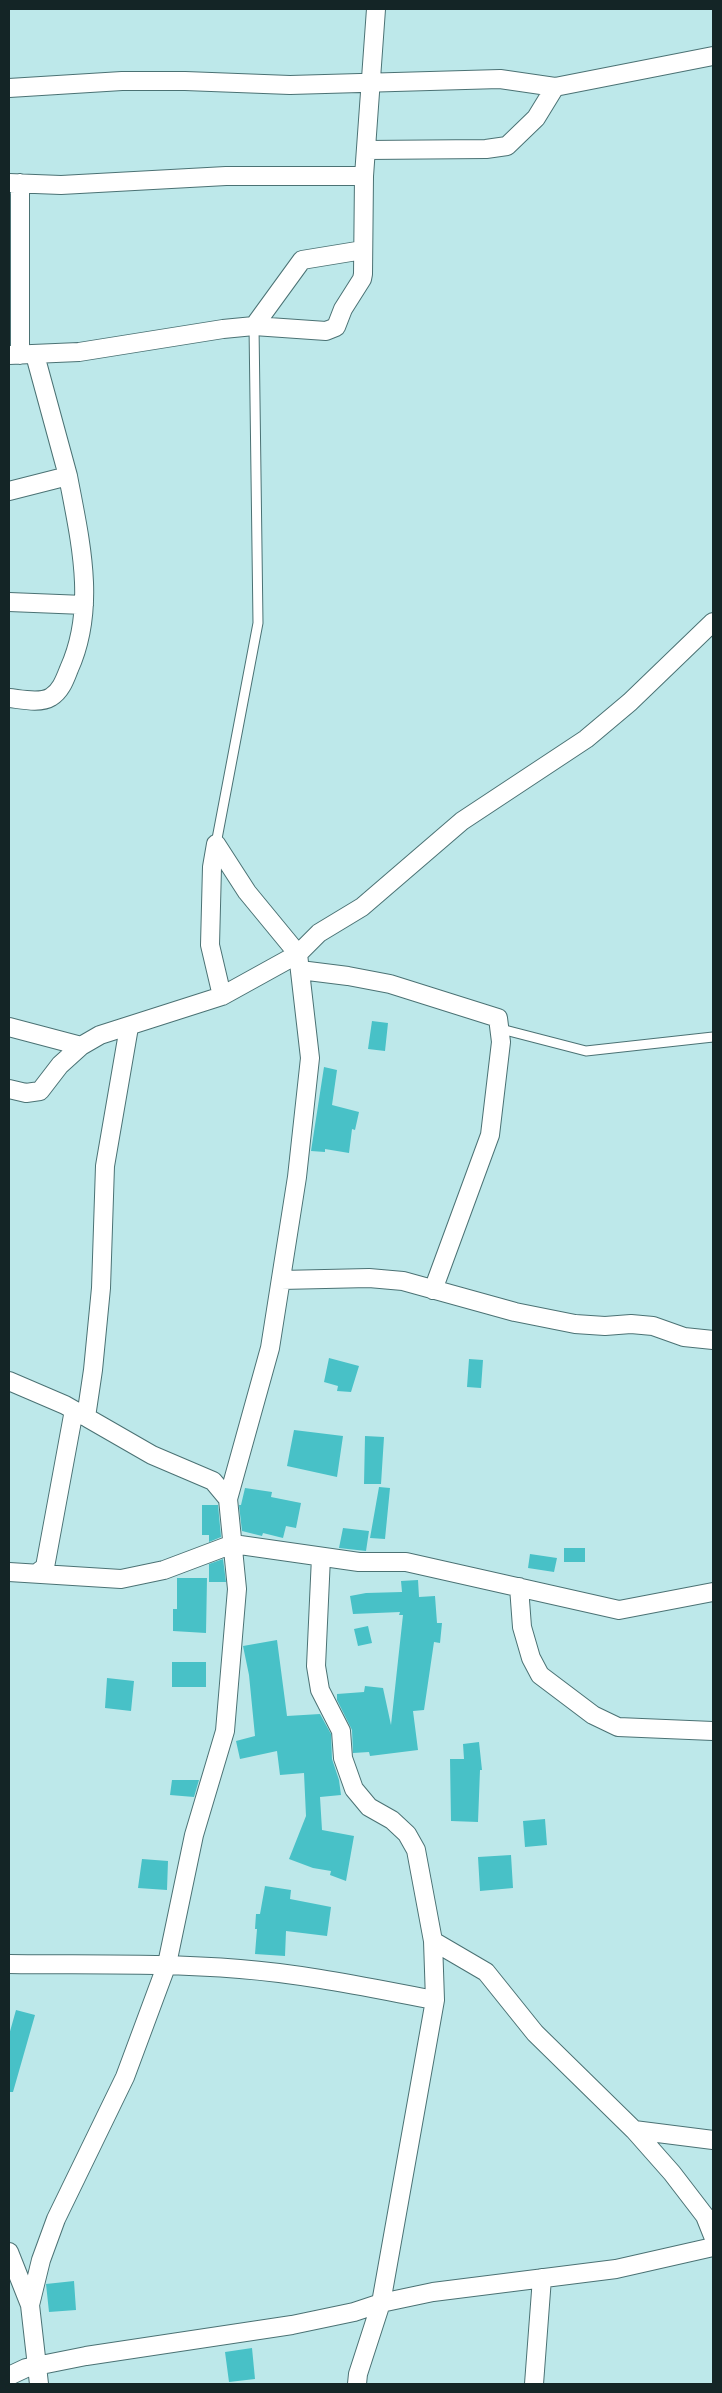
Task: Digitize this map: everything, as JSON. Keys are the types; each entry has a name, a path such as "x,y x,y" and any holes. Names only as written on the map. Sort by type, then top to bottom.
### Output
{"street":[{"path":"21,355 79,352 223,329 254,326 332,330 336,327 343,309 362,279 364,176 369,84 376,9"},
{"path":"9,88 140,81 290,85 500,79 555,87 713,56"},
{"path":"366,150 486,149 507,146 536,118 555,87"},
{"path":"9,698 37,700 50,698 61,687 76,655 84,605 84,565 68,476 21,355 14,183 61,185 226,176 364,176"},
{"path":"254,326 302,260 363,250"},
{"path":"9,491 68,476"},
{"path":"9,602 84,605"},
{"path":"9,1089 26,1093 40,1091 60,1065 81,1046 100,1035 222,996 299,962 319,933 362,908 462,821 586,739 630,702 713,622"},
{"path":"30,2305 41,2260 56,2219 125,2077 167,1964 194,1835 225,1731 237,1589 228,1499 270,1348 297,1177 310,1058 299,962 247,892 216,844"},
{"path":"216,844 212,867 210,945 222,996"},
{"path":"299,962 348,976 390,984 498,1018 501,1029 490,1135 433,1290"},
{"path":"9,1027 81,1046"},
{"path":"37,1573 45,1567 80,1413 93,1370 101,1288 105,1166 118,1100 129,1027"},
{"path":"281,1280 369,1278 403,1282 515,1312 575,1324 646,1325 684,1337 713,1340"},
{"path":"9,1381 80,1413 152,1455 213,1482 228,1499"},
{"path":"9,1572 121,1579 164,1570 233,1544 359,1562 406,1562 619,1610 713,1592"},
{"path":"321,1557 316,1666 320,1690 341,1731 344,1758 354,1789 369,1807 392,1820 407,1834 416,1850 432,1941 435,2000 381,2303 358,2374 357,2384"},
{"path":"519,1587 522,1628 531,1658 540,1675 593,1714 618,1727 713,1731"},
{"path":"432,1941 486,1972 535,2033 634,2130 672,2173 700,2209 713,2236"},
{"path":"9,1964 167,1964 242,1969 318,1978 435,2000"},
{"path":"634,2130 713,2140"},
{"path":"9,2376 26,2368 86,2356 284,2326 354,2312 381,2303 433,2292 616,2269 713,2247"},
{"path":"9,2252 30,2305 39,2384"},
{"path":"534,2384 542,2278"}],"lane":[{"path":"216,844 258,623 254,326"},
{"path":"501,1029 586,1051 713,1037"}],"building":[{"path":"372,1021 388,1023 385,1051 368,1049"},
{"path":"324,1067 337,1070 332,1105 359,1112 355,1130 352,1129 349,1153 325,1149 325,1152 311,1151"},
{"path":"329,1358 359,1366 351,1392 337,1391 338,1386 324,1382"},
{"path":"469,1359 483,1360 481,1388 467,1387"},
{"path":"294,1430 343,1436 337,1477 287,1466"},
{"path":"365,1436 384,1437 381,1484 364,1484"},
{"path":"379,1487 390,1488 385,1539 370,1538"},
{"path":"245,1488 272,1492 271,1497 301,1503 296,1528 286,1526 283,1538 263,1533 262,1536 242,1531 239,1505 241,1505"},
{"path":"202,1505 218,1505 221,1537 209,1542 209,1535 202,1535"},
{"path":"343,1528 369,1531 366,1551 339,1548"},
{"path":"564,1548 585,1548 585,1562 564,1562"},
{"path":"530,1554 557,1558 554,1572 528,1568"},
{"path":"223,1559 226,1582 209,1582 209,1564"},
{"path":"177,1578 207,1578 206,1633 173,1631 173,1609 177,1609"},
{"path":"418,1580 419,1597 435,1596 437,1623 442,1623 440,1643 434,1642 424,1710 413,1711 418,1750 370,1756 369,1752 353,1753 352,1730 337,1700 337,1694 364,1692 365,1686 383,1688 391,1725 403,1615 399,1615 400,1612 353,1614 350,1596 366,1593 402,1592 401,1581"},
{"path":"368,1626 372,1643 358,1646 354,1629"},
{"path":"277,1640 287,1716 320,1714 331,1734 332,1759 339,1780 341,1795 320,1797 322,1830 354,1836 346,1881 330,1875 331,1871 313,1868 289,1859 306,1816 304,1773 280,1775 277,1751 240,1759 236,1741 255,1736 249,1675 243,1646"},
{"path":"172,1662 206,1662 206,1687 172,1687"},
{"path":"107,1678 134,1681 131,1711 105,1708"},
{"path":"479,1742 482,1770 480,1770 478,1822 451,1821 450,1759 464,1759 463,1744"},
{"path":"172,1780 199,1780 194,1797 170,1795"},
{"path":"545,1819 547,1845 525,1847 523,1821"},
{"path":"511,1855 513,1888 480,1891 478,1857"},
{"path":"142,1859 168,1861 167,1890 138,1888"},
{"path":"265,1886 291,1890 290,1899 331,1907 327,1936 286,1931 285,1956 255,1954 256,1914 260,1914"},
{"path":"16,2010 35,2015 13,2092 9,2092 9,2035"},
{"path":"74,2281 76,2310 49,2312 46,2284"},
{"path":"252,2348 255,2379 229,2382 225,2352"}]}
